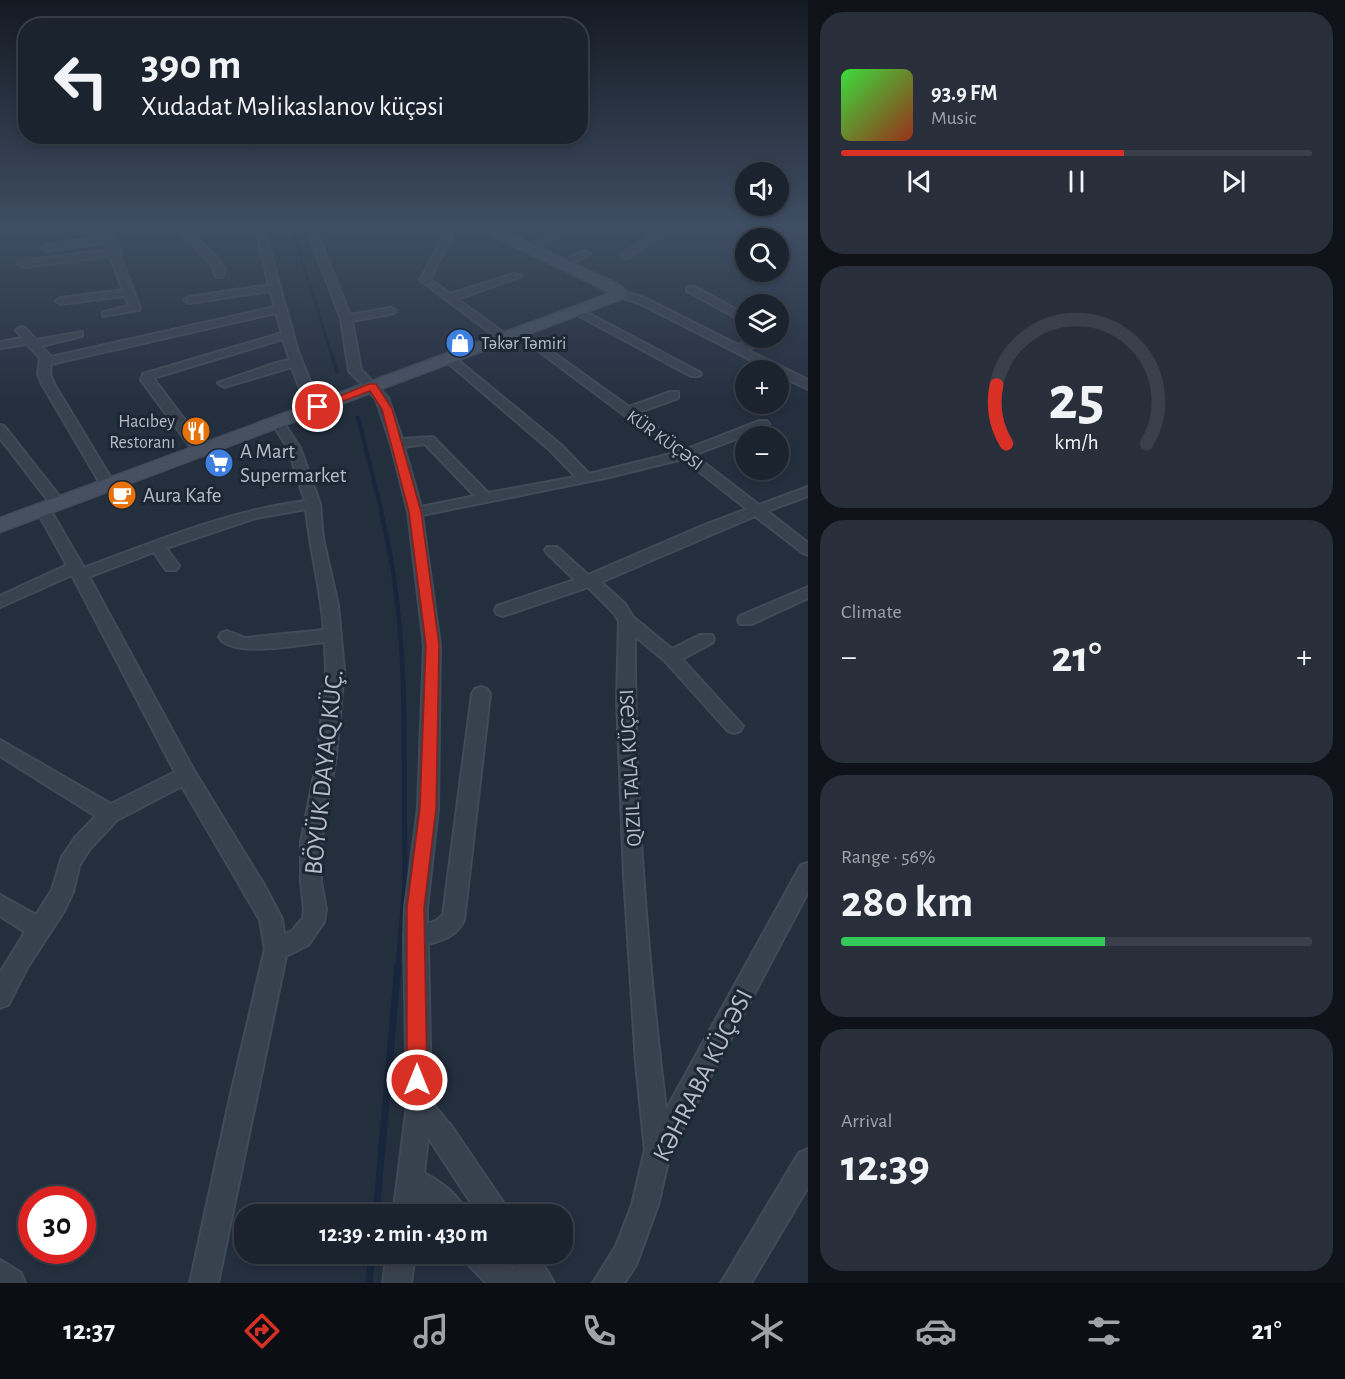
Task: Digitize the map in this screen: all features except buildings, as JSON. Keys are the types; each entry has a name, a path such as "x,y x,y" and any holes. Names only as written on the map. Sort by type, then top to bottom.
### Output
{"street":[{"path":"107,314 135,308 128,286"},
{"path":"189,300 276,286 287,335 309,398 318,407"},
{"path":"333,286 346,319 355,371 372,387 387,409 397,444 415,512 432,645 428,808 416,908 415,937 419,1106 408,1204"},
{"name":"KÜR KÜÇƏSI","path":"431,286 512,335 627,412 685,453 808,550"},
{"path":"448,298 478,286"},
{"path":"606,286 643,301 808,385"},
{"path":"691,289 735,314"},
{"path":"62,301 130,292"},
{"path":"0,525 450,359 617,296 619,293"},
{"path":"47,361 281,309"},
{"path":"346,319 392,311"},
{"path":"578,311 695,374"},
{"path":"0,345 28,338 78,334"},
{"path":"201,451 152,387 147,376 287,335"},
{"path":"28,338 47,361"},
{"path":"739,350 744,348"},
{"path":"450,359 556,448 585,478"},
{"path":"47,361 44,374 48,384 108,485"},
{"path":"224,383 297,363"},
{"path":"627,412 674,395"},
{"name":"BÖYÜK DAYAQ KÜÇ.","path":"276,949 300,938 308,931 314,916 311,842 327,756 335,670 330,605 315,539 313,504 294,448 278,423"},
{"path":"415,512 484,497 534,490 685,453 763,424"},
{"path":"0,429 50,506 78,571 186,776 271,919 276,949 242,1098 204,1283"},
{"path":"397,444 422,440 433,442 484,497"},
{"path":"503,610 588,581 707,529 808,491"},
{"path":"0,602 78,571 219,525 288,507 313,504"},
{"path":"157,546 171,566"},
{"path":"552,550 619,608 627,621 672,657 734,726"},
{"path":"746,620 808,592"},
{"path":"627,621 626,690 634,875 648,1063 658,1150"},
{"path":"227,637 243,644 333,635"},
{"path":"672,657 706,639"},
{"path":"415,937 442,930 453,920 481,694"},
{"path":"0,747 110,814"},
{"path":"0,997 18,960 62,892 69,863 82,844 110,814 186,776"},
{"name":"KƏHRABA KÜÇƏSI","path":"607,1283 626,1255 645,1205 658,1150 808,872"},
{"path":"0,905 39,928"},
{"path":"419,1106 443,1136 488,1204"},
{"path":"735,1283 808,1162"},
{"path":"411,1181 434,1191 446,1204"},
{"path":"397,1283 400,1264"},
{"path":"487,1264 499,1277 510,1283"},
{"path":"527,1264 540,1283"},
{"path":"0,1274 11,1283"}],"waterway":[{"path":"310,286 331,353"},
{"path":"331,352 337,371"},
{"path":"358,418 382,513"},
{"path":"381,512 392,562 398,612 404,714"},
{"path":"398,966 405,884 404,712"},
{"path":"377,1204 398,965"},
{"path":"369,1283 371,1264"}],"place":[{"name":"Təkər Təmiri","path":"460,343"},
{"name":"Hacıbey Restoranı","path":"196,431"},
{"name":"A Mart Supermarket","path":"219,463"},
{"name":"Aura Kafe","path":"122,495"}],"route":[{"path":"318,407 372,387 382,398 387,409 415,512 432,645 428,808 416,908 415,937 417,1080"}]}
